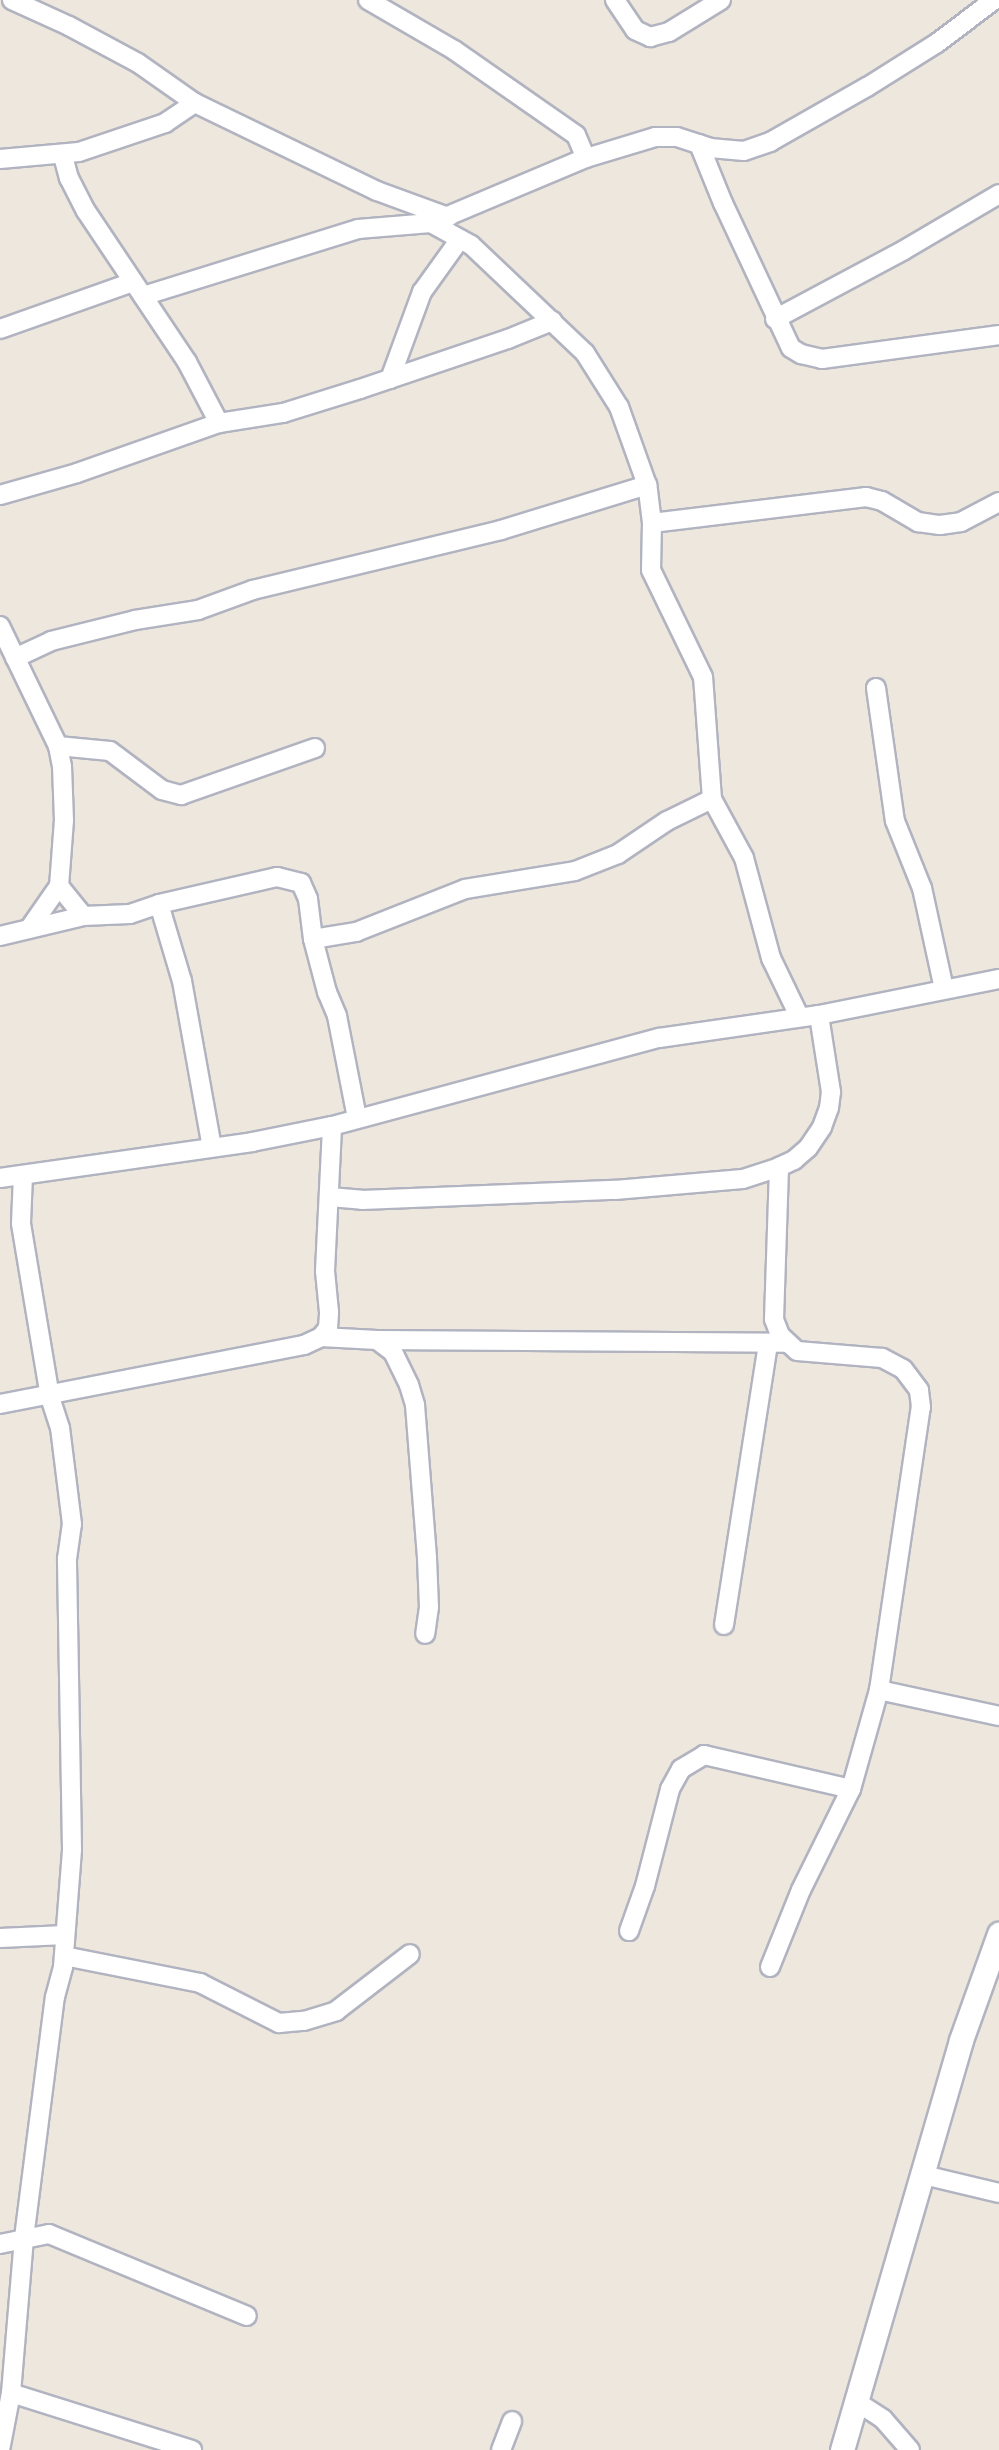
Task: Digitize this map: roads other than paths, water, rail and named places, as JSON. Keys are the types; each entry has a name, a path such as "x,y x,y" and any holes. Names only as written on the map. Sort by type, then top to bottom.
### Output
{"street":[{"path":"12,0 138,63 195,103 440,220 585,353 605,381 627,428 647,485 652,523 651,570 703,677 712,799 744,858 771,958 799,1016"},
{"path":"368,0 454,50 566,127 582,144 586,158"},
{"path":"615,0 635,30 650,37 669,32 722,0"},
{"path":"0,329 358,229 440,220 586,158 655,137 677,137 721,150 744,151 770,142 937,43 992,4"},
{"path":"0,159 63,156 165,123 195,103"},
{"path":"699,145 775,319 791,348 822,359 999,335"},
{"path":"63,156 69,178 86,211 202,385 219,423"},
{"path":"775,319 904,250 999,194"},
{"path":"390,379 422,292 466,242 468,209"},
{"path":"0,495 77,473 219,423 283,413 508,340 552,321"},
{"path":"15,658 51,641 135,620 198,610 254,590 501,530 647,485"},
{"path":"652,523 866,497 883,502 918,522 940,525 961,522 999,502"},
{"path":"0,626 58,746 64,820 59,886 29,929"},
{"path":"876,688 895,821 922,888 944,989"},
{"path":"58,746 110,751 162,790 181,795 315,748"},
{"path":"313,939 356,932 465,889 575,871 618,855 667,821 712,799"},
{"path":"0,936 83,916 130,914 159,904 277,877 301,883 308,899 313,939 337,1016 357,1118"},
{"path":"59,886 83,916"},
{"path":"159,904 181,981 212,1147"},
{"path":"0,1178 212,1147 332,1126 659,1038 819,1014 999,979"},
{"path":"330,1197 362,1200 615,1190 743,1179 779,1167 794,1160 807,1149 822,1127 829,1108 831,1092 819,1014"},
{"path":"0,1405 304,1345 321,1337 328,1328 330,1312 325,1271 332,1126"},
{"path":"770,1967 812,1866 850,1789 879,1690 921,1407 919,1390 903,1369 882,1358 797,1351 786,1343 774,1319 779,1167"},
{"path":"0,2450 11,2393 24,2238 64,1956 72,1849 67,1559 72,1524 60,1428 50,1397 21,1223 23,1176"},
{"path":"321,1337 377,1340 786,1343"},
{"path":"377,1340 393,1352 415,1405 429,1607 425,1634"},
{"path":"724,1625 768,1343"},
{"path":"879,1690 999,1716"},
{"path":"629,1931 645,1886 670,1789 681,1769 692,1761 704,1755 850,1789"},
{"path":"0,1938 65,1934"},
{"path":"842,2450 961,2040 999,1934"},
{"path":"64,1956 200,1983 279,2023 304,2021 336,2011 410,1954"},
{"path":"924,2175 999,2193"},
{"path":"0,2244 49,2234 247,2316"},
{"path":"11,2393 192,2450"},
{"path":"857,2402 883,2418 910,2450"},
{"path":"501,2450 512,2421"}]}
